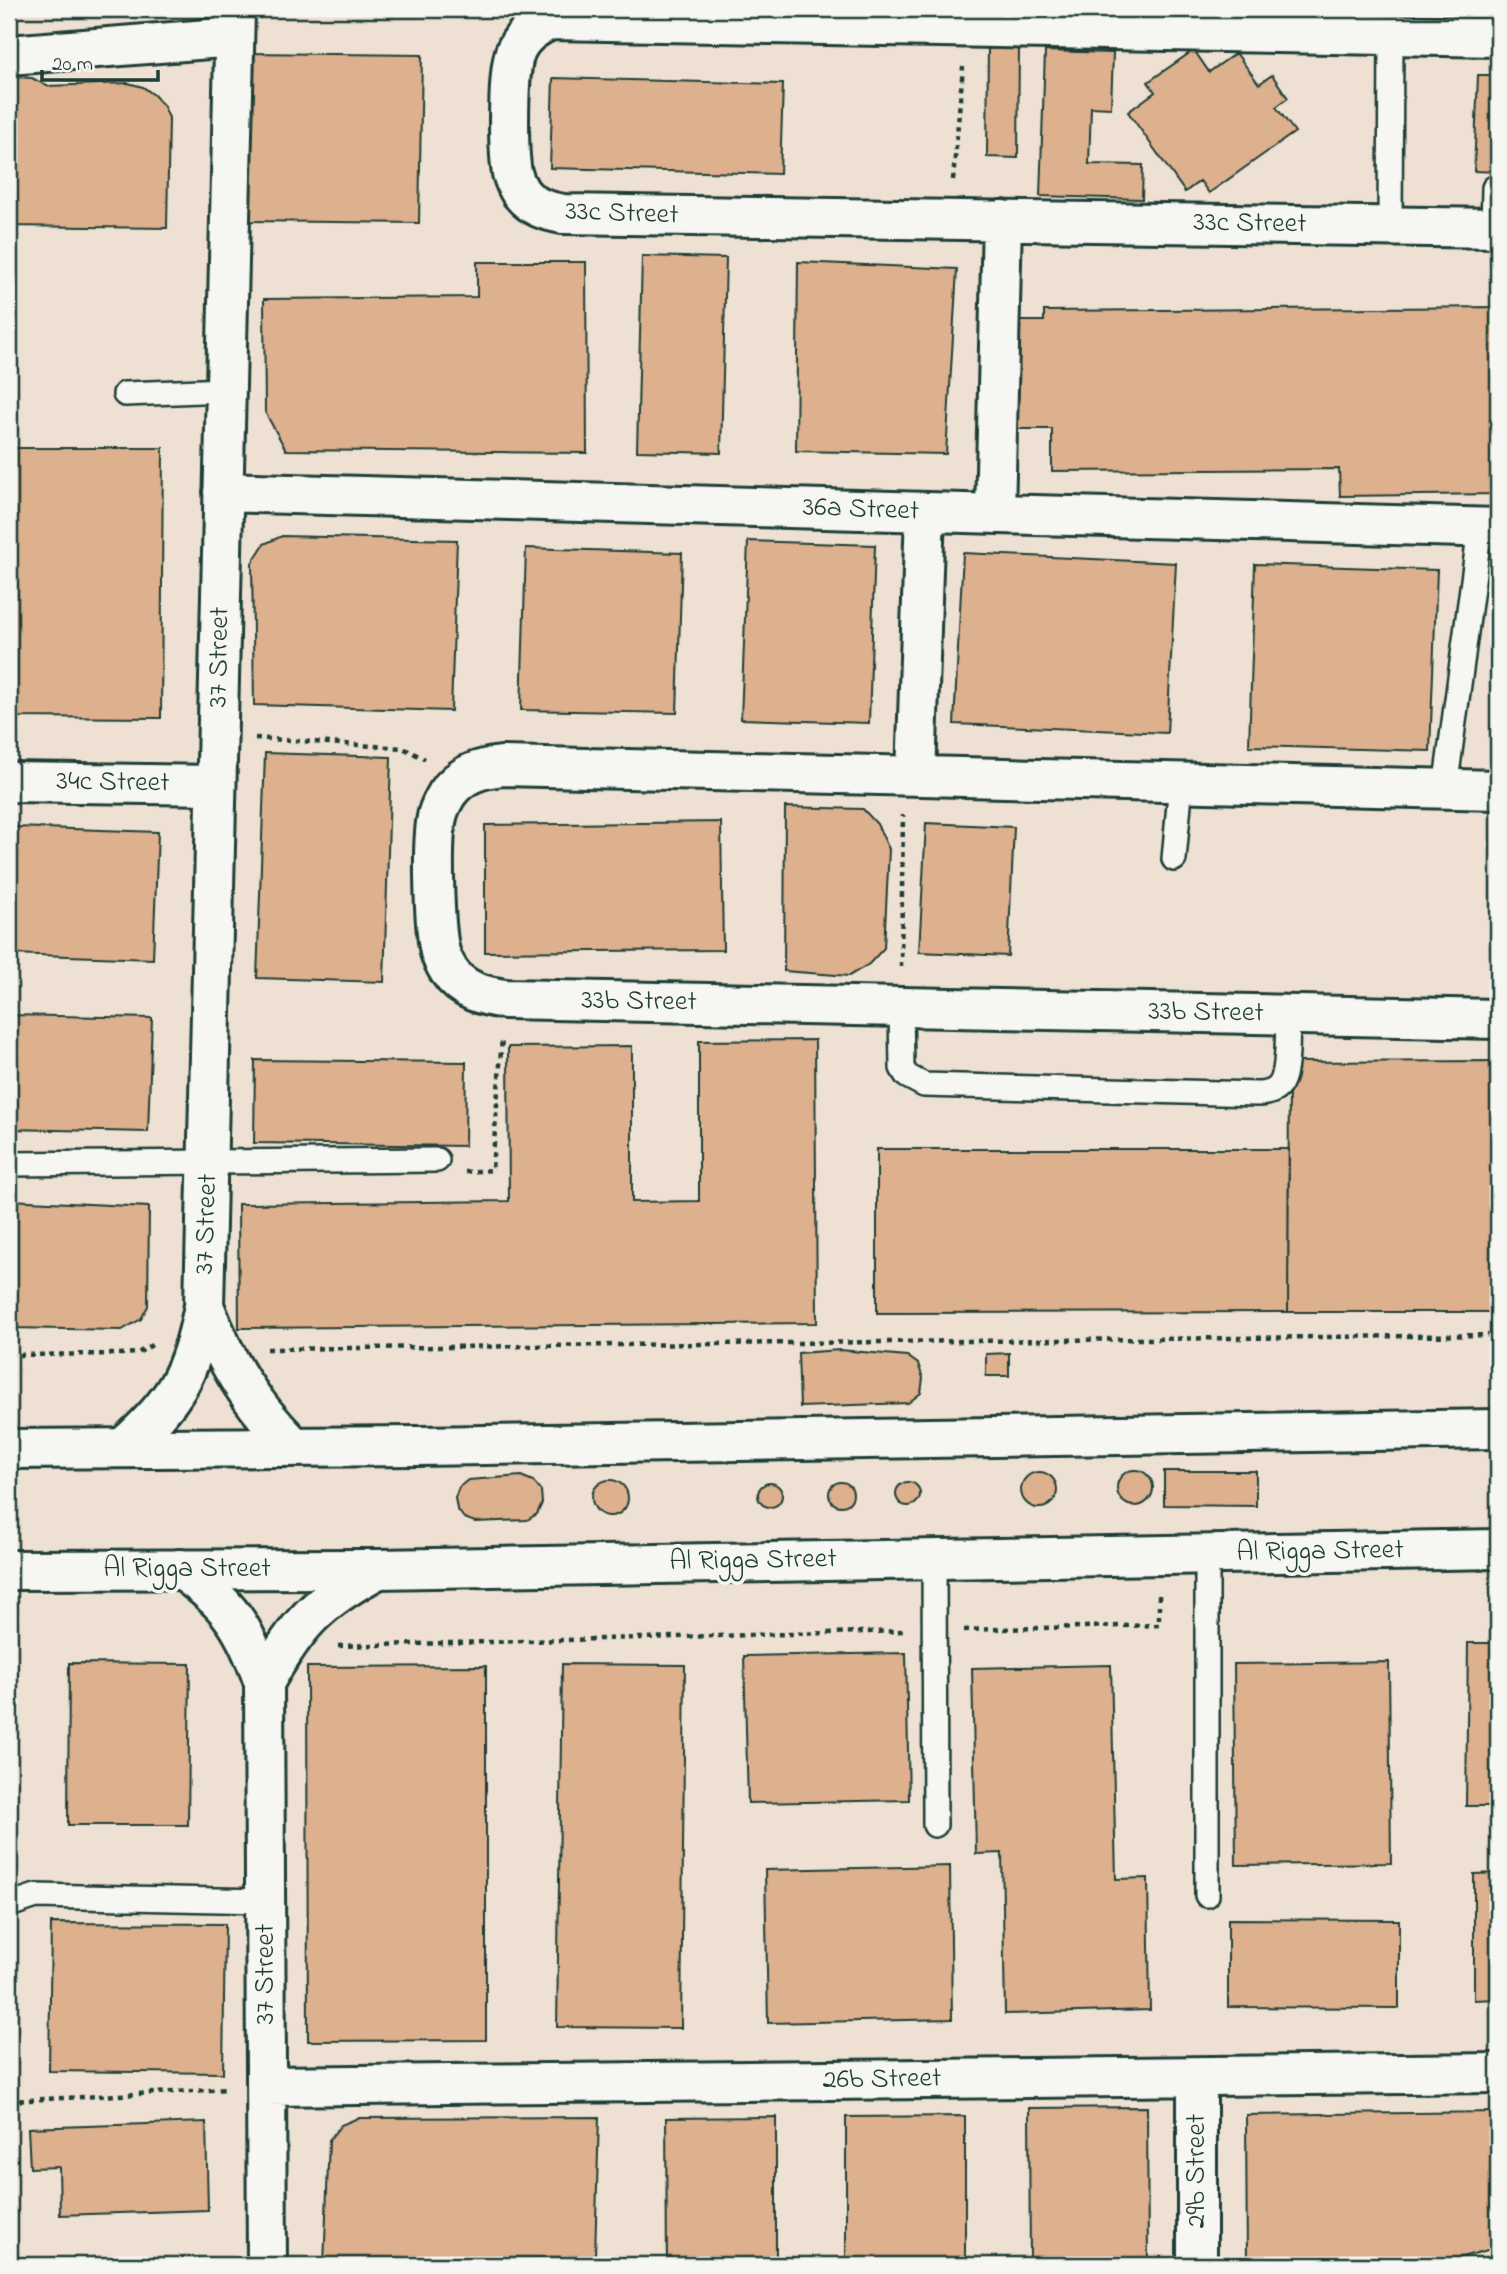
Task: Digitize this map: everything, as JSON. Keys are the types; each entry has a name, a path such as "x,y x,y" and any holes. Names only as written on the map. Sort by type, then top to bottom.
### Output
{"street":[{"name":"33c Street","path":"1496,228 577,214 546,211 532,204 520,192 513,177 511,67 515,51 524,37 536,26 551,20 966,26 1009,18 1391,35 1498,37"},
{"path":"9,55 235,23"},
{"name":"37 Street","path":"124,1447 155,1419 180,1385 196,1347 204,1306 235,23"},
{"path":"995,514 1002,220"},
{"name":"36a Street","path":"223,492 1489,528"},
{"path":"910,776 925,512"},
{"path":"464,777 482,768 503,766 1498,790"},
{"name":"33b Street","path":"464,777 449,792 438,810 435,830 437,935 441,955 451,974 466,988 485,996 505,999 1498,1019"},
{"name":"34c Street","path":"9,782 216,785"},
{"name":"37 Street","path":"204,1306 219,1345 239,1382 264,1416 293,1446"},
{"path":"9,1449 1498,1429"},
{"name":"Al Rigga Street","path":"9,1570 378,1569 1498,1549"},
{"name":"37 Street","path":"180,1569 210,1590 235,1617 253,1648 264,1683 267,2265"},
{"name":"37 Street","path":"264,1683 284,1647 310,1615 341,1588 378,1569"},
{"name":"26b Street","path":"267,2086 1498,2073"},
{"name":"29b Street","path":"1197,2077 1197,2265"}],"lane":[{"path":"1390,226 1391,35"},
{"path":"1494,188 1496,228"},
{"path":"125,394 226,390"},
{"path":"1445,789 1489,528"},
{"path":"1174,859 1181,782"},
{"path":"901,1007 902,1068 907,1076 924,1085 1257,1094 1267,1094 1282,1083 1288,1015"},
{"path":"9,1164 437,1160"},
{"path":"1207,1554 1207,1895"},
{"path":"934,1558 935,1825"},
{"path":"9,1906 36,1896 266,1901"}],"path":[{"path":"950,220 966,26"},
{"path":"218,736 403,748 464,777"},
{"path":"901,1007 910,776"},
{"path":"255,1350 1498,1335"},
{"path":"9,1355 138,1353 151,1348 155,1340"},
{"path":"284,1647 1158,1625 1159,1587"},
{"path":"9,2101 267,2086"}],"building":[{"path":"988,46 1019,46 1018,158 987,157"},
{"path":"1194,50 1209,72 1236,53 1259,84 1272,75 1288,98 1276,107 1295,132 1209,193 1200,181 1185,192 1128,112 1155,92 1148,82"},
{"path":"1045,51 1113,53 1111,108 1091,107 1089,164 1143,165 1142,199 1040,196"},
{"path":"245,53 422,55 419,223 242,221"},
{"path":"1478,75 1498,75 1498,172 1474,171"},
{"path":"9,77 32,78 47,86 128,83 143,87 154,95 164,106 169,118 167,228 9,226"},
{"path":"553,78 783,84 780,174 550,168"},
{"path":"642,256 726,258 721,453 637,451"},
{"path":"477,262 586,262 587,453 286,450 265,412 264,299 477,297"},
{"path":"798,262 957,269 946,454 796,451"},
{"path":"1498,307 1498,494 1340,496 1339,469 1052,471 1052,429 1011,429 1010,321 1044,321 1044,311"},
{"path":"9,448 163,448 161,718 9,717"},
{"path":"282,536 457,540 451,711 254,705 252,563 264,544"},
{"path":"748,541 875,545 869,723 741,719"},
{"path":"526,548 682,553 677,713 521,710"},
{"path":"963,553 1176,563 1167,733 954,724"},
{"path":"1255,564 1437,570 1430,751 1249,746"},
{"path":"265,753 391,757 384,982 257,978"},
{"path":"785,807 863,809 877,824 889,849 884,948 869,964 849,976 784,971"},
{"path":"721,822 723,950 485,952 485,825"},
{"path":"926,823 1014,827 1008,956 919,952"},
{"path":"15,827 158,832 153,959 10,954"},
{"path":"9,1015 152,1018 148,1132 9,1129"},
{"path":"815,1040 817,1323 239,1328 238,1204 509,1201 508,1047 632,1046 632,1202 699,1201 699,1041"},
{"path":"255,1060 466,1062 465,1146 254,1143"},
{"path":"1498,1061 1498,1312 1288,1312 1289,1062"},
{"path":"877,1149 1289,1149 1288,1312 877,1313"},
{"path":"9,1200 149,1207 148,1306 141,1319 122,1330 9,1328"},
{"path":"840,1350 907,1356 918,1364 923,1378 921,1393 908,1403 800,1407 798,1353"},
{"path":"1009,1353 1009,1376 986,1376 986,1354"},
{"path":"1135,1470 1148,1475 1153,1488 1148,1501 1135,1506 1122,1501 1117,1488 1122,1475"},
{"path":"1164,1471 1256,1471 1256,1506 1164,1505"},
{"path":"1039,1472 1052,1477 1057,1490 1052,1503 1039,1508 1026,1503 1021,1490 1026,1477"},
{"path":"521,1476 533,1481 541,1491 542,1503 537,1514 527,1520 475,1522 464,1518 457,1509 455,1498 459,1487 468,1480"},
{"path":"610,1480 623,1485 628,1498 623,1511 610,1516 597,1511 592,1498 597,1485"},
{"path":"841,1482 850,1485 853,1494 850,1503 841,1506 832,1503 829,1494 832,1485"},
{"path":"908,1482 917,1485 920,1494 917,1503 908,1506 899,1503 896,1494 899,1485"},
{"path":"770,1483 779,1486 782,1495 779,1504 770,1507 761,1504 758,1495 761,1486"},
{"path":"1468,1643 1498,1643 1498,1806 1466,1806"},
{"path":"906,1653 909,1800 748,1803 744,1656"},
{"path":"1389,1662 1391,1863 1236,1865 1234,1664"},
{"path":"69,1663 190,1664 188,1825 68,1825"},
{"path":"562,1664 685,1665 681,2028 557,2027"},
{"path":"1111,1665 1116,1879 1148,1878 1150,2010 1005,2014 1002,1853 976,1854 972,1668"},
{"path":"486,1666 486,2040 308,2041 307,1667"},
{"path":"9,1751 11,1864 9,1864"},
{"path":"950,1866 952,2019 768,2023 765,1870"},
{"path":"1498,1873 1498,1999 1474,2000 1474,1874"},
{"path":"1228,1919 1399,1920 1399,2008 1228,2007"},
{"path":"51,1923 225,1924 223,2073 49,2071"},
{"path":"1147,2107 1148,2265 1030,2265 1029,2108"},
{"path":"1498,2112 1498,2247 1435,2265 1247,2265 1246,2115"},
{"path":"965,2116 965,2265 846,2265 846,2117"},
{"path":"599,2117 595,2256 324,2265 329,2140 341,2125 358,2118"},
{"path":"776,2117 776,2265 667,2265 666,2118"},
{"path":"206,2122 208,2210 60,2215 59,2167 30,2168 28,2128"},
{"path":"11,2210 10,2265 9,2265"}]}
